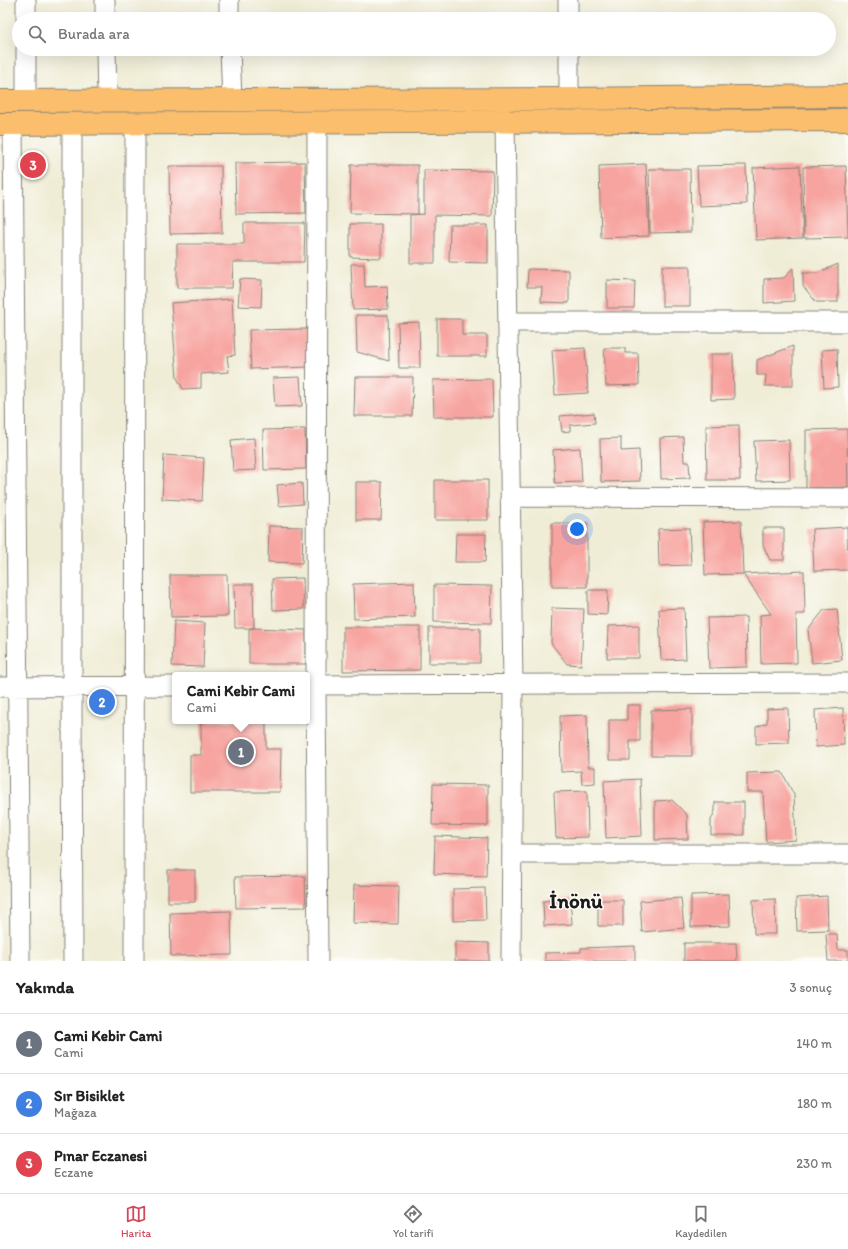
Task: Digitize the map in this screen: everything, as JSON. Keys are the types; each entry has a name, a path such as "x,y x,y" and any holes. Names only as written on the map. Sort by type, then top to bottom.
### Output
{"main road":[{"path":"0,101 569,99 848,96"},
{"path":"7,124 848,120"}],"street":[{"path":"26,0 26,12"},
{"path":"105,0 106,12"},
{"path":"229,0 229,12"},
{"path":"568,0 568,12"},
{"path":"26,56 26,101"},
{"path":"106,56 107,101"},
{"path":"230,56 232,100"},
{"path":"569,56 569,99"},
{"path":"505,122 513,684 511,961"},
{"path":"317,123 311,685 318,961"},
{"path":"7,124 9,687 20,961"},
{"path":"72,124 72,687 74,961"},
{"path":"134,961 135,124"},
{"path":"508,322 848,322"},
{"path":"510,497 848,498"},
{"path":"311,685 848,683"},
{"path":"9,687 172,686"},
{"path":"512,854 848,854"}],"building":[{"path":"305,162 306,213 236,214 235,163"},
{"path":"646,164 649,236 601,238 599,166"},
{"path":"351,165 418,165 418,214 350,213"},
{"path":"746,165 747,204 699,206 697,166"},
{"path":"169,166 221,166 222,233 170,234"},
{"path":"800,166 803,238 756,240 753,168"},
{"path":"846,166 848,237 804,238 803,167"},
{"path":"649,169 690,169 691,232 650,233"},
{"path":"424,170 493,171 492,216 435,215 435,263 410,263 410,215 424,214"},
{"path":"244,223 305,223 304,262 233,262 232,288 177,288 177,244 244,244"},
{"path":"350,224 381,224 381,258 350,257"},
{"path":"450,225 488,225 488,263 449,262"},
{"path":"351,264 364,264 365,287 387,286 388,309 353,310"},
{"path":"838,264 838,302 816,302 803,286 803,273 818,273"},
{"path":"662,266 690,266 690,306 662,306"},
{"path":"793,268 794,301 764,303 764,279 784,278"},
{"path":"528,269 569,270 569,303 541,302 542,287 527,287"},
{"path":"240,279 262,280 261,307 238,306"},
{"path":"607,280 635,281 634,308 607,308"},
{"path":"232,299 235,355 227,356 229,372 201,374 201,388 183,389 177,378 171,303"},
{"path":"356,315 388,315 389,361 357,352"},
{"path":"437,319 462,319 462,335 487,335 487,356 437,356"},
{"path":"419,322 420,368 399,368 398,323"},
{"path":"307,329 309,367 251,369 249,330"},
{"path":"793,346 793,386 765,386 766,375 757,375 757,360"},
{"path":"585,348 588,393 555,395 552,350"},
{"path":"604,348 625,348 625,353 638,353 639,385 606,386"},
{"path":"837,349 838,387 824,388 822,350"},
{"path":"711,354 733,354 734,399 711,400"},
{"path":"300,377 302,406 275,407 273,378"},
{"path":"355,377 413,377 412,416 354,416"},
{"path":"492,379 493,417 434,417 433,380"},
{"path":"594,413 595,423 570,425 570,431 562,432 560,416"},
{"path":"739,425 740,480 707,480 706,426"},
{"path":"305,429 306,469 264,470 263,430"},
{"path":"847,429 848,487 806,488 806,430"},
{"path":"683,437 684,462 689,462 690,478 661,479 660,438"},
{"path":"254,438 256,470 233,471 231,440"},
{"path":"621,438 621,451 639,450 640,481 601,482 600,439"},
{"path":"789,440 790,480 756,481 754,441"},
{"path":"580,448 582,482 555,483 553,450"},
{"path":"164,455 204,458 202,501 162,499"},
{"path":"435,480 488,480 488,520 435,520"},
{"path":"356,482 382,482 381,520 356,520"},
{"path":"302,483 303,504 279,506 277,485"},
{"path":"741,521 743,574 705,575 703,522"},
{"path":"552,523 587,523 587,587 552,587"},
{"path":"269,526 303,527 302,563 268,562"},
{"path":"847,527 848,570 814,571 812,529"},
{"path":"689,528 691,565 659,566 658,529"},
{"path":"763,528 784,528 784,560 770,560 763,545"},
{"path":"456,534 486,534 485,562 455,562"},
{"path":"804,571 805,614 796,614 797,663 761,664 760,615 771,614 743,574"},
{"path":"170,575 227,575 228,616 171,617"},
{"path":"303,578 304,609 273,610 272,579"},
{"path":"414,582 415,617 354,619 353,584"},
{"path":"234,584 253,584 254,628 235,628"},
{"path":"434,585 492,586 491,623 434,622"},
{"path":"588,590 608,590 607,615 588,614"},
{"path":"552,608 584,609 581,665 567,664 551,643"},
{"path":"684,608 686,659 661,660 659,609"},
{"path":"837,609 842,660 812,663 808,630 824,610"},
{"path":"746,617 747,667 709,668 707,618"},
{"path":"174,621 205,623 203,667 172,666"},
{"path":"639,625 639,658 607,658 608,626"},
{"path":"343,627 420,627 420,670 343,671"},
{"path":"429,628 480,628 480,663 429,663"},
{"path":"249,629 306,630 306,664 249,664"},
{"path":"627,705 640,705 640,741 630,741 630,760 609,760 609,720 627,720"},
{"path":"788,708 789,743 756,744 756,727 767,723 767,709"},
{"path":"843,708 844,745 816,747 815,710"},
{"path":"692,709 692,756 651,756 651,710"},
{"path":"587,715 588,767 595,767 595,783 582,784 581,771 561,772 560,716"},
{"path":"201,724 266,724 266,749 281,749 280,792 190,792 190,755 201,755"},
{"path":"782,772 794,795 796,840 766,842 763,792 747,792 747,773"},
{"path":"640,779 642,836 606,838 604,781"},
{"path":"433,784 488,785 488,826 432,825"},
{"path":"587,791 588,837 556,838 554,792"},
{"path":"672,800 687,815 688,839 655,840 655,801"},
{"path":"715,802 744,802 744,835 711,835 711,820 715,811"},
{"path":"435,836 487,838 486,876 434,874"},
{"path":"168,870 195,870 195,902 168,902"},
{"path":"305,876 306,907 236,908 235,877"},
{"path":"354,885 399,886 398,924 353,923"},
{"path":"485,888 486,920 453,921 453,889"},
{"path":"729,894 730,926 691,927 691,895"},
{"path":"827,896 828,930 797,931 796,898"},
{"path":"681,898 684,928 642,932 640,901"},
{"path":"570,899 572,924 544,926 543,901"},
{"path":"775,899 776,934 754,934 753,900"},
{"path":"598,900 623,900 623,926 598,926"},
{"path":"231,911 232,955 171,956 170,913"},
{"path":"826,934 837,934 838,950 848,950 848,961 828,961"},
{"path":"455,942 489,943 489,961 455,961"},
{"path":"684,943 736,943 737,961 684,961"},
{"path":"635,946 635,961 545,961 545,953 581,952 581,948"}],"place":[{"name":"Pınar Eczanesi","path":"33,165"},
{"name":"Sır Bisiklet","path":"102,702"},
{"name":"Cami Kebir Cami","path":"241,752"}],"district":[{"name":"İnönü","path":"576,901"}]}
